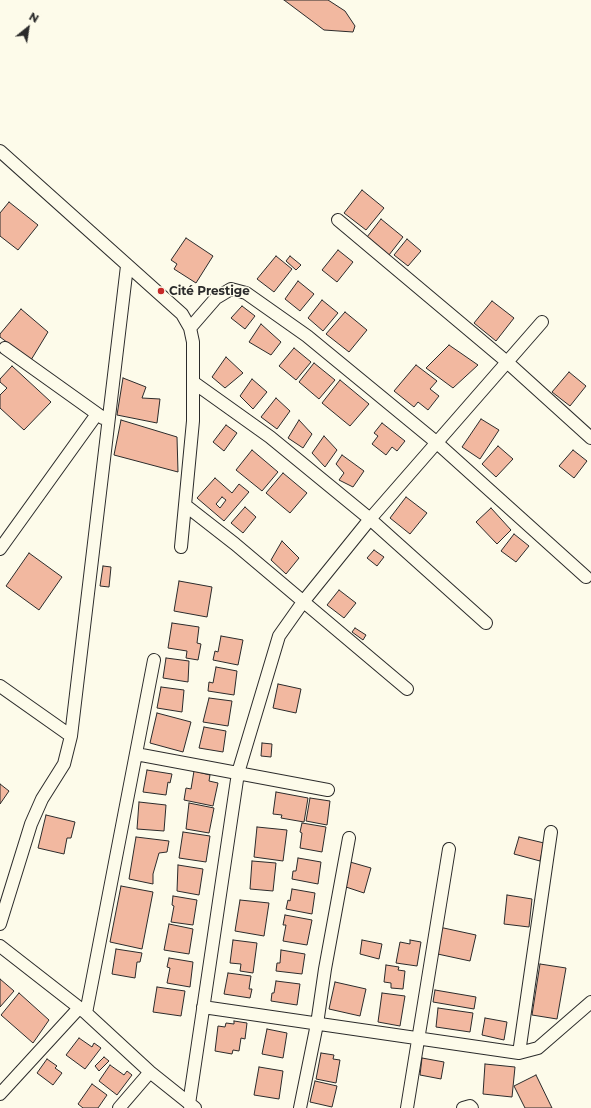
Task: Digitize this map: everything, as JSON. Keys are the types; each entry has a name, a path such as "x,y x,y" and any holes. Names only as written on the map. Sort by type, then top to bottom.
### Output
{"street":[{"path":"0,151 182,314 190,328 193,342 193,421 181,547"},
{"path":"338,220 507,362 591,438"},
{"path":"0,924 31,824 42,799 64,764 71,736 127,266"},
{"path":"190,328 216,298 231,290 246,293 307,336 436,442 586,577"},
{"path":"192,1106 203,1007 238,773 279,636 303,602 370,519 542,322"},
{"path":"5,348 109,422"},
{"path":"193,382 270,437 370,519 486,623"},
{"path":"0,549 97,414"},
{"path":"185,505 235,544 407,689"},
{"path":"0,1094 82,1011 136,754 154,660"},
{"path":"0,686 71,736"},
{"path":"136,754 328,790"},
{"path":"519,1053 551,832"},
{"path":"300,1108 317,1024 326,961 349,838"},
{"path":"407,1108 449,849"},
{"path":"0,946 82,1011 150,1072 192,1106"},
{"path":"203,1007 417,1040 519,1053 538,1048 591,1002"},
{"path":"119,1108 150,1072"},
{"path":"463,1108 470,1106 472,1108"}],"building":[{"path":"284,0 328,0 345,11 355,26 353,32 324,30"},
{"path":"362,190 384,208 366,230 344,213"},
{"path":"9,202 38,225 18,250 0,236 0,213"},
{"path":"381,219 403,237 389,255 367,237"},
{"path":"186,238 213,256 196,283 174,269 177,264 171,260"},
{"path":"407,239 421,251 408,266 394,255"},
{"path":"338,250 353,262 337,282 322,270"},
{"path":"276,256 292,269 274,292 257,279"},
{"path":"290,256 301,265 296,270 286,261"},
{"path":"298,281 314,294 300,311 285,299"},
{"path":"322,300 338,313 323,331 308,318"},
{"path":"492,301 514,318 496,341 474,323"},
{"path":"242,306 255,316 245,329 231,318"},
{"path":"21,309 48,332 31,360 0,337 0,334"},
{"path":"345,312 367,330 349,352 326,334"},
{"path":"261,324 281,342 271,355 249,342"},
{"path":"449,345 478,365 453,388 426,368"},
{"path":"294,348 311,362 296,380 279,366"},
{"path":"226,357 243,373 225,388 212,377"},
{"path":"314,363 335,380 319,399 299,382"},
{"path":"416,365 437,381 430,389 439,396 428,410 418,402 414,407 394,391"},
{"path":"12,366 51,402 24,430 0,408 0,395 7,388 0,382 0,379"},
{"path":"569,372 586,386 570,406 552,392"},
{"path":"123,378 146,387 142,398 160,399 157,423 117,415"},
{"path":"252,379 267,392 253,409 240,396"},
{"path":"340,380 369,404 350,426 322,403"},
{"path":"276,398 290,411 277,429 261,417"},
{"path":"481,419 499,430 480,459 462,447"},
{"path":"121,420 177,437 178,472 114,455"},
{"path":"299,420 312,434 303,448 288,438"},
{"path":"382,423 405,441 397,451 392,447 386,455 372,444 378,436 374,433"},
{"path":"226,425 237,433 224,451 213,442"},
{"path":"324,436 337,450 325,467 312,453"},
{"path":"498,446 513,459 496,477 482,464"},
{"path":"252,450 278,472 262,491 236,470"},
{"path":"573,450 587,461 574,478 559,466"},
{"path":"342,455 364,471 353,487 339,480 344,473 336,464"},
{"path":"283,473 307,493 290,513 266,493"},
{"path":"215,478 232,493 239,484 249,492 224,521 197,498","holes":["222,497 226,500 220,508 216,504"]},
{"path":"406,497 427,513 410,534 390,518"},
{"path":"245,507 256,517 243,533 231,523"},
{"path":"491,508 511,530 497,544 476,522"},
{"path":"514,534 529,546 516,562 501,551"},
{"path":"282,541 299,558 286,574 271,560"},
{"path":"374,550 384,557 377,566 367,558"},
{"path":"29,553 62,577 39,610 6,586"},
{"path":"103,566 111,567 109,587 100,586"},
{"path":"179,581 212,587 207,617 174,611"},
{"path":"339,590 356,603 344,618 327,605"},
{"path":"172,623 199,627 197,643 201,644 198,660 186,658 187,651 168,648"},
{"path":"355,628 366,635 363,640 352,632"},
{"path":"221,636 243,640 238,665 213,660 215,651 218,652"},
{"path":"166,658 189,661 188,682 163,678"},
{"path":"216,667 237,671 234,695 208,691 209,682 213,683"},
{"path":"278,684 301,689 296,713 273,708"},
{"path":"161,687 184,690 182,712 157,708"},
{"path":"209,698 232,701 228,726 203,722"},
{"path":"157,713 191,722 183,752 150,743"},
{"path":"204,727 226,731 223,752 199,748"},
{"path":"262,743 272,744 271,757 261,756"},
{"path":"147,770 172,774 170,783 168,782 166,795 143,792"},
{"path":"194,771 210,775 209,781 218,783 213,806 184,800 186,788 191,789"},
{"path":"0,784 9,791 0,804"},
{"path":"276,792 308,798 304,822 281,818 282,815 273,814"},
{"path":"310,798 330,801 327,825 306,821"},
{"path":"139,802 166,805 164,831 137,829"},
{"path":"189,803 214,808 209,833 186,829"},
{"path":"46,815 75,822 71,838 67,838 64,854 38,848"},
{"path":"302,823 326,827 322,852 300,848 302,833 300,832"},
{"path":"257,827 287,830 283,861 254,857"},
{"path":"183,832 210,836 206,862 179,858"},
{"path":"136,837 169,841 167,852 159,853 153,874 153,884 129,879"},
{"path":"519,837 544,843 540,861 514,854"},
{"path":"298,858 321,862 318,884 292,879 293,871 296,871"},
{"path":"252,861 276,863 273,891 250,889"},
{"path":"350,862 371,868 364,893 343,886"},
{"path":"178,865 203,869 199,895 177,891"},
{"path":"121,886 153,892 142,949 110,942"},
{"path":"292,889 315,893 312,914 286,909 288,900 290,901"},
{"path":"507,895 532,899 529,927 504,924"},
{"path":"173,896 197,900 193,925 171,922 174,906 172,905"},
{"path":"240,900 269,903 264,936 235,931"},
{"path":"285,915 312,920 307,945 283,941 286,925 283,925"},
{"path":"169,924 193,929 189,954 164,950"},
{"path":"439,927 476,935 470,961 433,953"},
{"path":"233,940 257,943 253,973 240,971 241,964 230,963"},
{"path":"362,940 382,944 379,959 360,954"},
{"path":"410,940 421,942 417,966 396,963 400,942 410,944"},
{"path":"116,949 142,953 140,962 137,962 135,978 112,974"},
{"path":"281,950 305,954 302,974 276,971 277,963 280,963"},
{"path":"169,958 193,962 190,987 167,983 170,968 167,967"},
{"path":"540,964 566,968 557,1019 532,1015"},
{"path":"386,965 399,967 398,970 405,971 403,989 391,988 391,983 384,982"},
{"path":"228,973 251,976 249,989 252,989 250,998 224,994"},
{"path":"0,979 14,991 0,1007"},
{"path":"276,981 300,984 297,1005 271,1001"},
{"path":"335,982 366,989 360,1016 329,1009"},
{"path":"157,987 185,991 181,1016 153,1012"},
{"path":"435,990 476,997 474,1009 433,1002"},
{"path":"19,993 49,1020 33,1043 1,1015"},
{"path":"382,993 405,996 400,1026 378,1022"},
{"path":"438,1008 473,1013 470,1032 436,1027"},
{"path":"485,1018 507,1022 504,1040 482,1035"},
{"path":"234,1021 247,1023 245,1039 241,1038 239,1051 233,1050 232,1054 215,1051 218,1026 225,1027 226,1023 234,1024"},
{"path":"267,1029 287,1033 283,1058 262,1054"},
{"path":"79,1038 92,1047 94,1043 101,1048 85,1069 66,1055"},
{"path":"321,1053 334,1055 333,1059 340,1060 336,1083 316,1079"},
{"path":"104,1057 109,1061 99,1071 95,1066"},
{"path":"422,1058 444,1062 441,1079 420,1075"},
{"path":"47,1059 57,1066 55,1068 62,1073 53,1085 37,1073"},
{"path":"485,1064 515,1067 512,1097 483,1094"},
{"path":"110,1065 124,1075 127,1071 132,1075 117,1095 99,1081"},
{"path":"259,1067 283,1071 279,1099 254,1095"},
{"path":"536,1075 552,1108 525,1108 514,1086"},
{"path":"315,1081 337,1086 332,1107 310,1102"},
{"path":"92,1084 107,1095 98,1108 83,1108 78,1104"}],"place":[{"name":"Cité Prestige","path":"161,291"}]}
